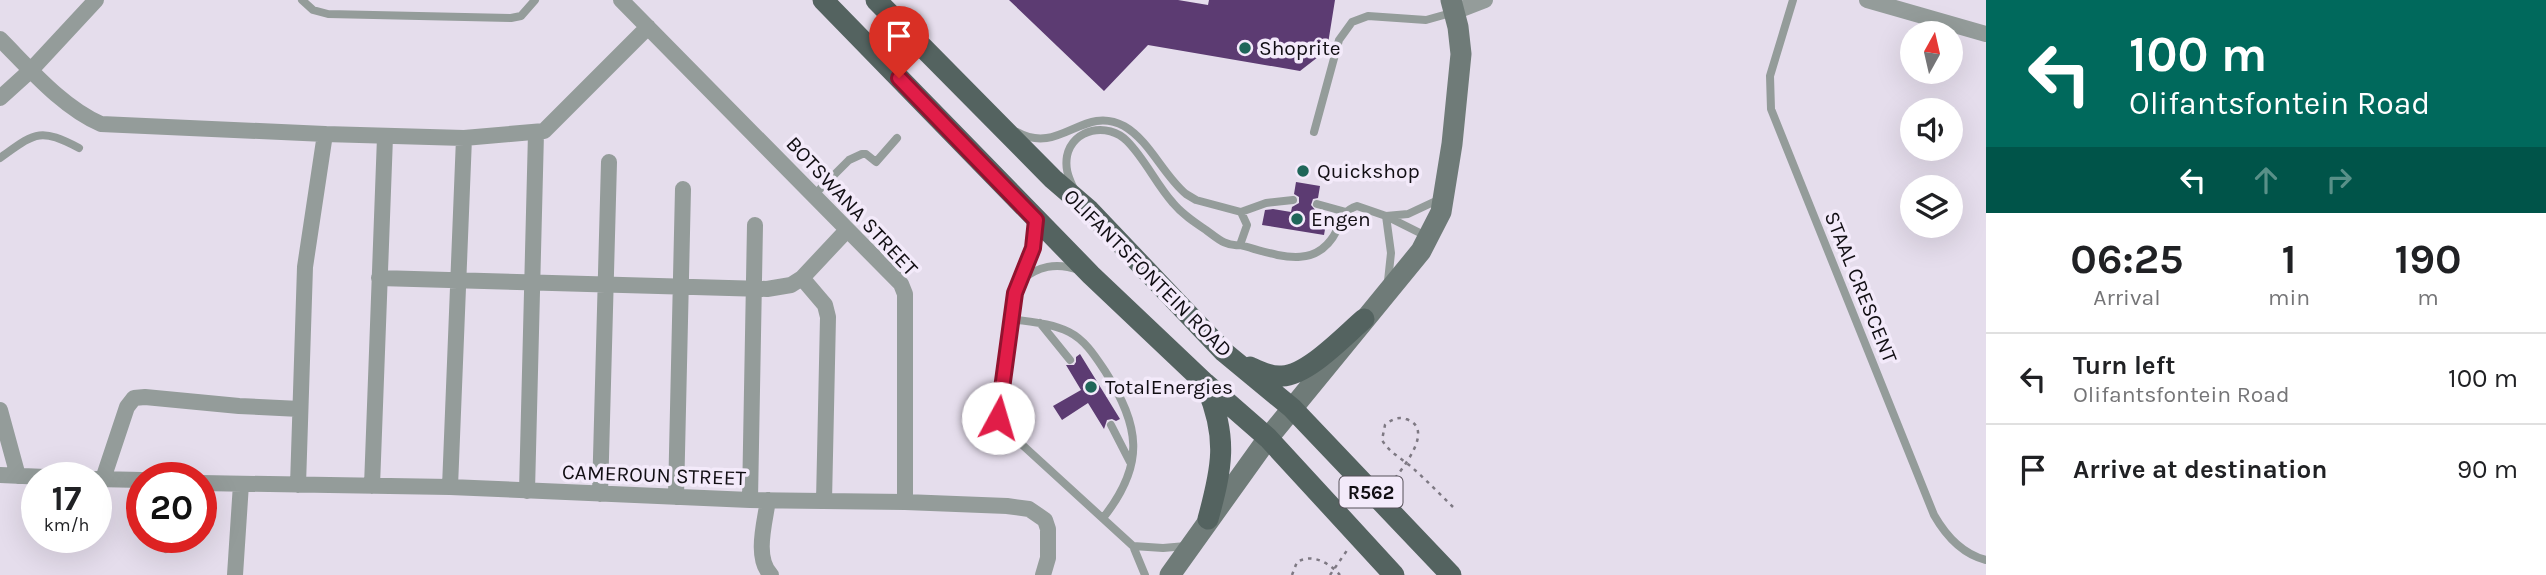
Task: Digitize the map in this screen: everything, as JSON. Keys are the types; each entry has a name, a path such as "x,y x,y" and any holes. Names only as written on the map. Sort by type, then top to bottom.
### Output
{"main road":[{"name":"OLIFANTSFONTEIN ROAD","path":"823,0 1091,275 1205,383 1268,438 1394,575"},
{"name":"OLIFANTSFONTEIN ROAD","path":"876,0 1053,179 1089,209 1224,352 1292,408 1451,575"},
{"path":"1224,352 1270,375 1293,374 1305,369 1364,319"},
{"path":"1205,383 1217,412 1222,448 1208,519"}],"street":[{"name":"BOTSWANA STREET","path":"621,0 905,291 905,502"},
{"path":"1170,575 1268,438 1430,238 1445,195 1461,66 1461,43 1452,6 1485,0"},
{"path":"1867,0 1986,34"},
{"path":"0,98 31,71 89,2"},
{"path":"0,39 70,105 101,124 464,138 536,134 553,124 648,27"},
{"path":"298,485 305,267 325,134"},
{"path":"527,491 536,134"},
{"path":"372,486 384,137"},
{"path":"450,487 464,138"},
{"path":"600,494 609,162"},
{"path":"676,497 683,189"},
{"path":"750,500 755,225"},
{"path":"379,278 779,288 802,278 847,230"},
{"path":"802,278 825,305 828,317 824,501"},
{"path":"106,462 127,407 134,398 300,409"},
{"path":"0,410 18,476"},
{"path":"0,475 21,476"},
{"name":"CAMEROUN STREET","path":"217,483 450,487 750,500 905,502 1030,509 1045,520 1048,528 1048,558 1043,575"},
{"path":"235,575 241,484"},
{"path":"768,500 762,564 771,575"}],"lane":[{"path":"302,0 313,10 328,14 511,18 521,16 532,1"},
{"name":"STAAL CRESCENT","path":"1793,0 1770,76 1771,110 1934,515 1952,541 1975,557 1986,560"},
{"path":"1314,132 1339,40 1352,22 1358,18 1380,15 1426,20 1452,6"},
{"path":"986,111 1019,133 1038,140 1055,138 1096,120 1122,125 1136,136 1190,198 1241,212 1266,203 1293,200"},
{"path":"1089,209 1066,171 1067,157 1072,144 1079,136 1090,131 1107,130 1116,133 1130,144 1182,212 1222,242 1296,258 1311,256 1321,250 1336,233 1346,212 1351,208 1361,207 1430,238"},
{"path":"0,158 34,135 53,135 79,148"},
{"path":"814,195 852,157 866,154 876,162 897,138"},
{"path":"1386,216 1408,214 1445,195"},
{"path":"1317,204 1346,212"},
{"path":"1240,245 1247,225 1241,212"},
{"path":"1385,294 1391,253 1386,216"},
{"path":"1036,220 1031,256 1017,284 998,405 1000,422 1133,546 1144,575"},
{"path":"1017,284 1039,269 1052,266 1069,267 1091,275"},
{"path":"1011,319 1040,323 1070,332 1096,356 1127,409 1133,436 1131,464 1119,496 1103,518"},
{"path":"1040,323 1070,360"},
{"path":"1111,425 1131,464"},
{"path":"1133,546 1163,548 1191,544"}],"path":[{"path":"1410,455 1418,442 1415,425 1405,418 1390,421 1383,430 1382,440 1385,445 1418,472 1453,507"},
{"path":"1292,575 1297,562 1306,557 1318,559 1340,575"}],"building":[{"name":"Shoprite","path":"1009,0 1178,0 1208,5 1209,0 1335,0 1327,50 1300,71 1148,45 1104,91"},
{"path":"1296,182 1320,186 1318,198 1313,199 1311,205 1316,211 1315,216 1327,218 1324,235 1262,225 1265,210 1291,212 1292,207 1299,203 1299,197 1294,194"},
{"path":"1080,354 1120,419 1107,420 1104,429 1088,403 1062,420 1053,406 1081,390 1066,365 1074,365"}],"place":[{"name":"Shoprite","path":"1245,48"},
{"name":"Quickshop","path":"1303,171"},
{"name":"Engen","path":"1297,219"},
{"name":"TotalEnergies","path":"1091,387"}],"route":[{"path":"899,78 1036,220 1033,248 1015,293 998,418"}]}
